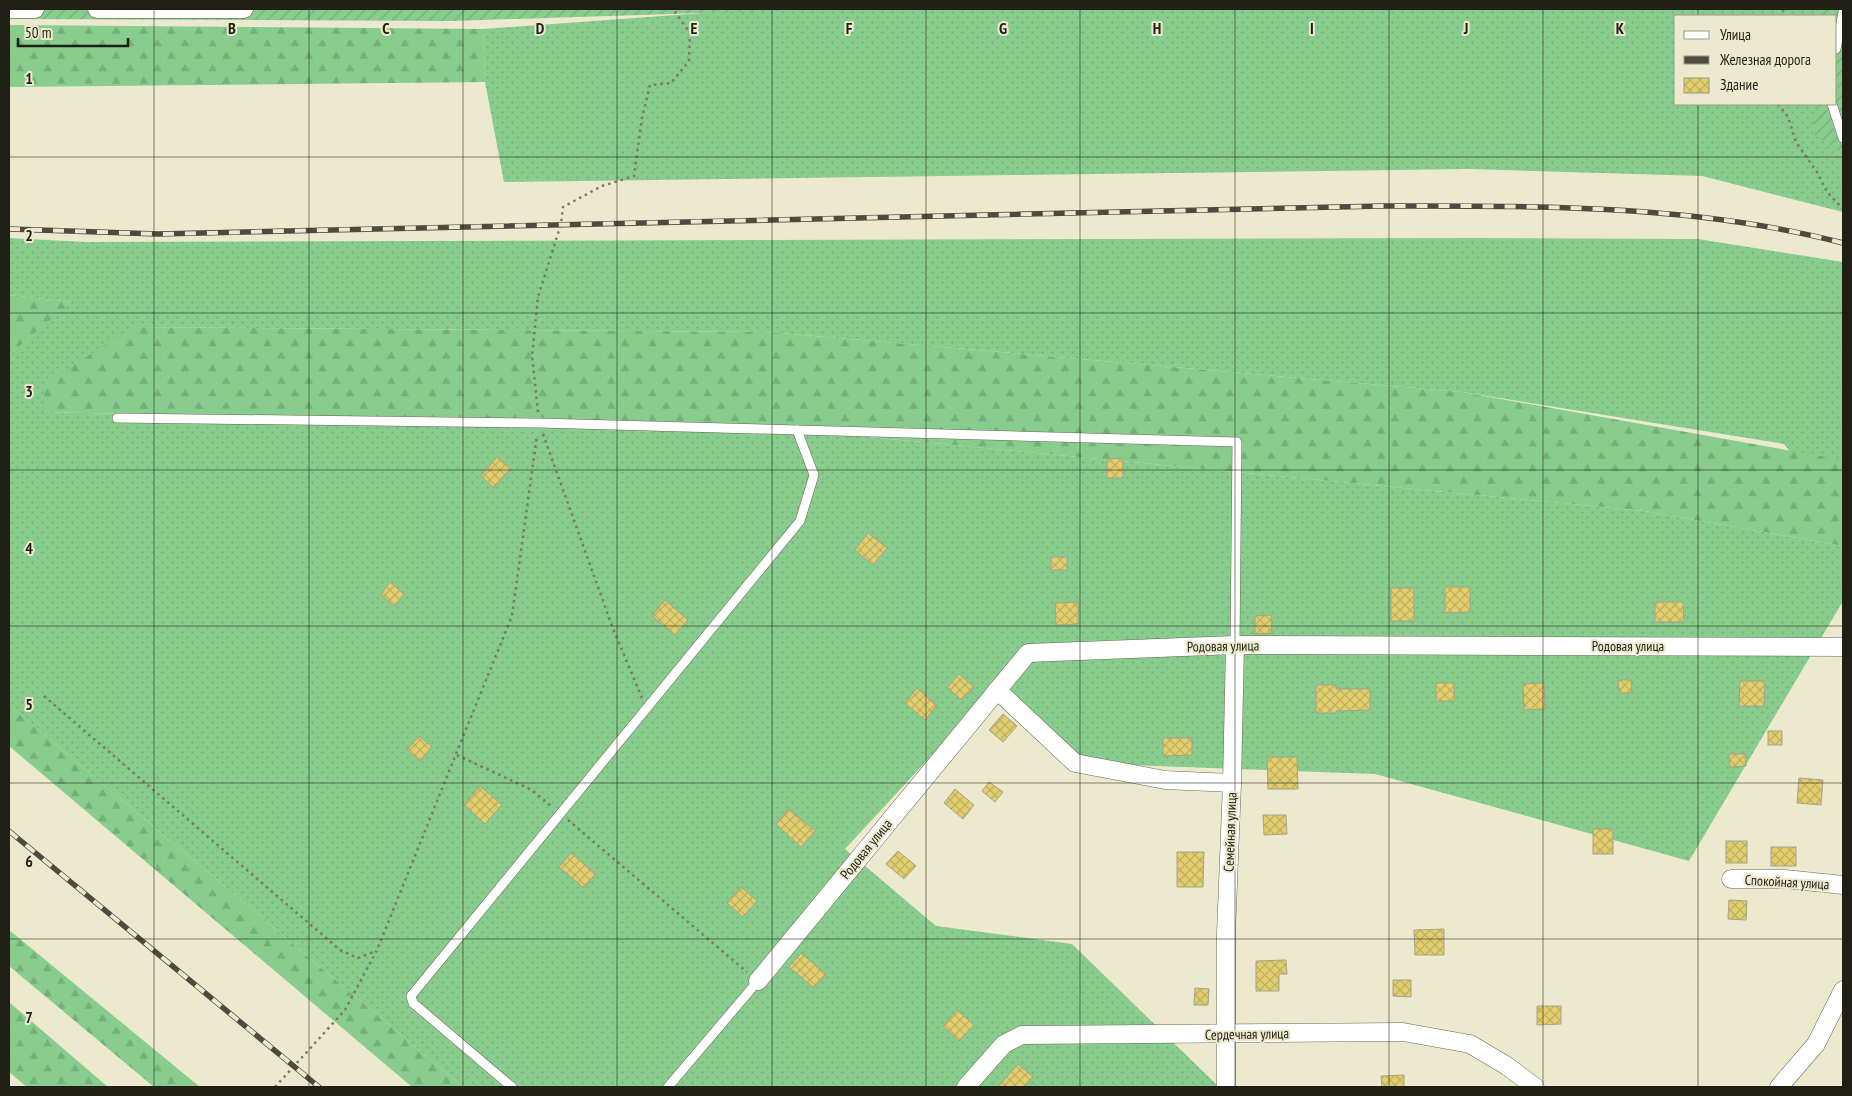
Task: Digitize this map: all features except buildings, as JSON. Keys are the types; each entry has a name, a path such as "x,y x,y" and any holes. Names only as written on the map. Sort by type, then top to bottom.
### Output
{"street":[{"path":"9,9 35,9"},
{"path":"97,9 244,9"},
{"path":"1232,784 1236,646"},
{"name":"Родовая улица","path":"758,980 1028,652 1236,646 1843,647"},
{"name":"Семейная улица","path":"997,690 1075,763 1165,780 1232,784 1226,934 1226,1087"},
{"name":"Спокойная улица","path":"1731,880 1785,879 1843,885"},
{"path":"1779,1087 1816,1044 1843,990"},
{"name":"Сердечная улица","path":"966,1087 1004,1044 1022,1035 1403,1032 1470,1044 1507,1066 1535,1087"}],"lane":[{"path":"1837,44 1843,12"},
{"path":"1832,105 1843,138"},
{"path":"117,418 539,423 1237,442 1236,646"},
{"path":"512,1087 413,1003 410,996 800,521 814,475 797,430"},
{"path":"668,1087 758,980"}],"path":[{"path":"646,708 612,626 539,423 532,356 538,297 561,224 563,207 602,186 634,176 642,118 650,85 671,83 689,61 690,33 673,9"},
{"path":"1779,105 1788,117 1796,142 1817,172 1827,192 1843,209"},
{"path":"275,1087 345,1010 377,950 512,616 539,423"},
{"path":"44,696 340,950 358,958 377,950"},
{"path":"456,754 532,790 758,980"}],"green space":[{"path":"9,9 827,9 451,21 9,19"},
{"path":"758,9 1843,9 1843,212 1702,176 1470,169 504,182 485,82 483,29"},
{"path":"1822,9 1843,9 1843,153 1813,134 1816,105 1837,105 1837,15 1822,15"},
{"path":"9,25 483,29 485,82 9,87"},
{"path":"9,238 85,242 1698,239 1843,262 1843,465 1792,454 1784,444 1462,392 768,332 134,327 43,412 797,430 1644,511 1843,546 1843,601 1689,861 1375,774 1075,763 994,688 845,849 936,926 1072,944 1219,1087 463,1087 9,705 9,355 71,302 9,295"},
{"path":"9,295 72,302 9,355"},
{"path":"134,327 768,332 1462,392 1843,460 1843,546 1644,511 797,430 43,412 45,383"},
{"path":"9,705 463,1087 412,1087 9,746"},
{"path":"9,930 200,1087 154,1087 9,966"},
{"path":"9,1002 108,1087 27,1087 9,1072"}],"railway":[{"path":"9,229 158,234 1382,206 1498,206 1556,207 1672,214 1786,230 1843,243"},
{"path":"9,831 319,1087"}]}
